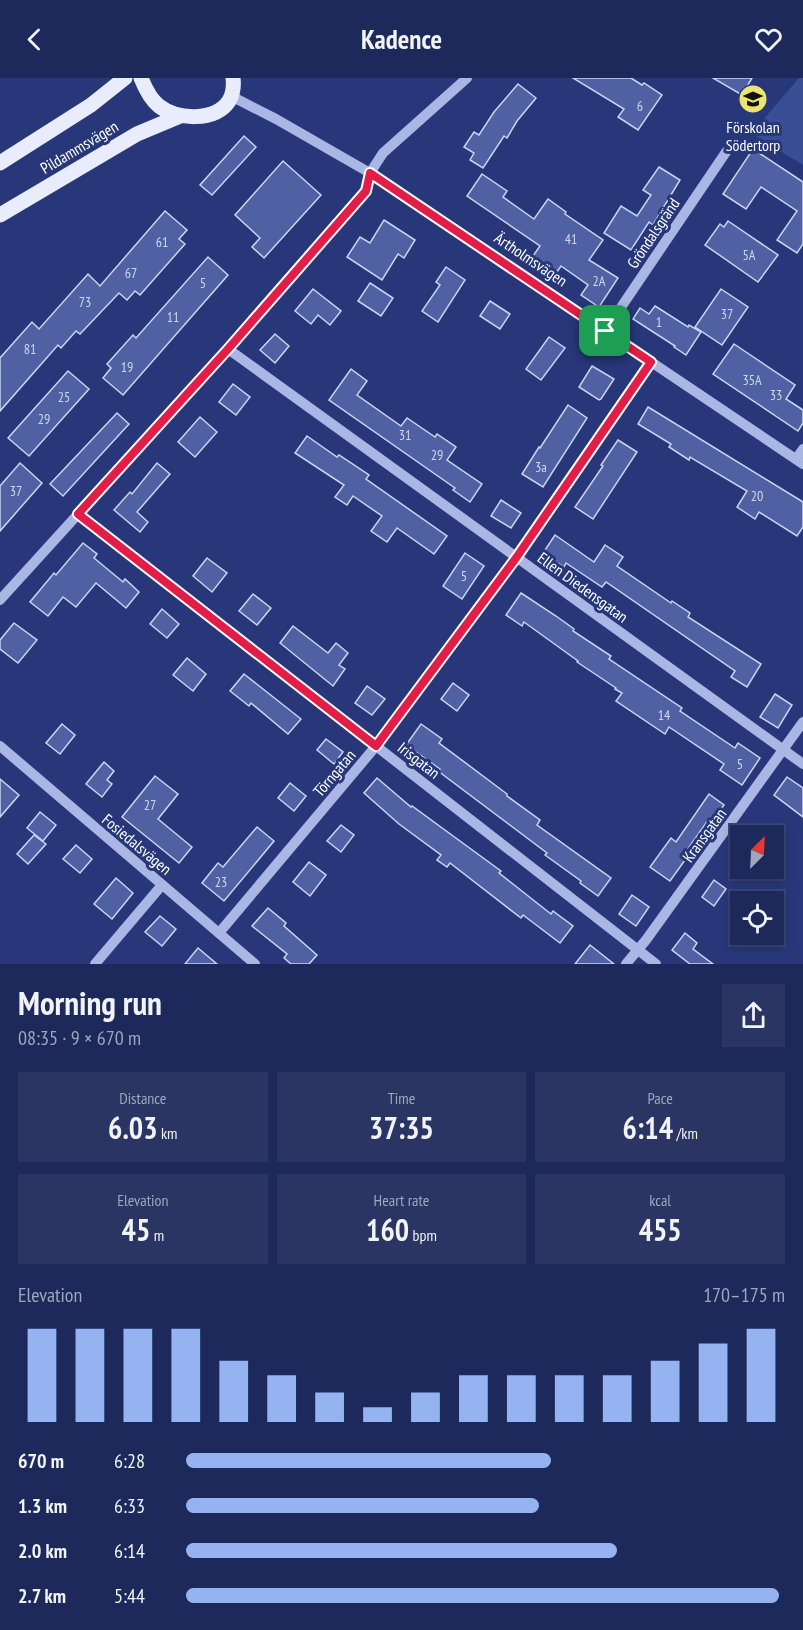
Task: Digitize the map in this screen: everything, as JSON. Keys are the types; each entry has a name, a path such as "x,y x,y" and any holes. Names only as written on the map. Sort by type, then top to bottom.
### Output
{"main road":[{"path":"101,97 110,78"},
{"name":"Pildammsvägen","path":"0,163 101,97 125,78"},
{"path":"141,78 153,101 169,113 197,117 214,112 228,103 233,88 245,78"},
{"name":"Pildammsvägen","path":"0,214 136,134 180,116"}],"street":[{"path":"0,600 228,349 366,191 370,173 383,153 467,78"},
{"name":"Ärtholmsvägen","path":"233,88 276,119 370,173 800,461"},
{"name":"Gröndalsgränd","path":"605,331 726,152"},
{"name":"Ellen Diedensgatan","path":"228,349 803,764"},
{"name":"Törngatan","path":"219,933 376,746 516,558 651,362"},
{"path":"800,461 803,449"},
{"name":"Irisgatan","path":"78,514 656,964"},
{"name":"Kransgatan","path":"626,964 803,722"},
{"name":"Fosiedalsvägen","path":"0,746 255,964"},
{"path":"95,964 162,885"}],"shaded area":[{"path":"799,78 803,78 803,165 754,135 762,121"}],"building":[{"path":"573,78 631,78 642,85 644,83 662,95 638,130 618,117 624,109"},
{"path":"713,78 752,78 742,95"},
{"path":"518,84 536,98 517,121 507,138 504,136 483,168 470,160 474,153 464,147 474,132 479,135 494,112"},
{"path":"244,136 256,147 212,195 200,185"},
{"path":"753,149 803,182 803,244 797,253 777,240 797,211 761,187 746,209 723,194"},
{"path":"283,161 321,195 264,258 252,247 260,238 235,215"},
{"path":"659,167 680,180 653,225 649,222 631,250 604,233 621,206 637,216 651,195 643,190"},
{"path":"482,174 507,191 503,197 534,219 548,199 566,212 565,214 603,240 589,260 618,278 599,307 581,295 588,285 561,266 557,272 533,256 540,246 467,196"},
{"path":"165,211 187,230 179,239 185,244 140,295 135,291 127,300 119,293 80,334 76,331 61,348 58,345 0,411 0,358 32,322 39,329 88,274 100,286"},
{"path":"384,220 415,240 404,258 398,254 382,280 347,257 360,237 370,243"},
{"path":"728,221 778,255 758,282 705,245 720,224 724,227"},
{"path":"208,257 228,275 123,395 103,378 111,368 107,364 133,335 136,338"},
{"path":"446,267 465,280 438,322 422,311 440,285 436,282"},
{"path":"370,283 393,298 381,316 358,301"},
{"path":"313,289 341,311 330,325 318,315 311,324 295,311"},
{"path":"721,289 748,307 722,345 695,327"},
{"path":"490,301 510,314 500,329 480,316"},
{"path":"655,306 688,327 689,325 701,332 686,355 633,319 640,308 649,314"},
{"path":"275,334 289,346 275,363 260,350"},
{"path":"549,337 565,348 541,380 526,369"},
{"path":"734,344 795,385 786,399 803,410 803,423 798,431 713,374"},
{"path":"592,366 614,379 599,400 579,387"},
{"path":"351,369 367,381 357,395 401,426 407,418 435,437 437,434 456,447 447,460 482,484 470,502 453,490 455,488 329,400"},
{"path":"68,371 89,389 29,456 8,438"},
{"path":"233,384 250,397 236,415 219,402"},
{"path":"568,405 587,418 543,487 522,474"},
{"path":"648,407 803,502 803,527 797,536 759,512 755,519 737,507 747,491 690,457 689,460 669,447 671,444 638,424"},
{"path":"117,413 129,424 63,496 50,484"},
{"path":"200,417 217,432 195,457 178,442"},
{"path":"307,436 337,457 339,455 369,475 366,479 447,536 434,554 397,528 387,542 371,531 382,516 353,496 347,505 335,497 344,485 295,453"},
{"path":"618,440 637,452 593,519 575,507"},
{"path":"20,463 42,483 0,531 0,486"},
{"path":"157,463 170,474 137,512 148,522 140,532 114,510 130,492 132,494"},
{"path":"501,500 521,513 511,528 491,516"},
{"path":"555,535 594,562 605,545 623,557 617,566 671,603 672,601 690,613 688,617 761,664 747,687 731,677 735,671 606,582 602,587 566,563 564,567 543,553"},
{"path":"83,543 97,554 94,558 123,582 125,579 139,592 126,608 96,583 76,607 63,597 48,616 30,602"},
{"path":"465,553 484,566 462,599 443,586"},
{"path":"207,558 227,573 212,592 193,576"},
{"path":"521,593 611,656 609,659 682,708 680,711 735,748 738,743 760,758 742,785 720,770 724,764 669,727 665,734 616,701 622,693 616,688 524,622 522,626 506,615"},
{"path":"253,594 271,608 257,625 239,611"},
{"path":"162,609 179,624 167,638 150,624"},
{"path":"14,623 37,640 18,663 0,649 0,640"},
{"path":"293,626 328,653 336,643 348,653 339,665 345,669 333,686 280,643"},
{"path":"187,658 206,674 193,691 173,675"},
{"path":"244,674 301,719 288,734 251,703 249,706 230,691"},
{"path":"453,683 469,695 457,711 441,699"},
{"path":"367,686 385,699 372,715 355,703"},
{"path":"775,694 792,705 778,728 760,717"},
{"path":"62,724 75,735 60,754 46,743"},
{"path":"421,724 442,739 439,743 540,820 537,825 611,878 598,896 545,855 547,853 406,745"},
{"path":"326,739 343,752 334,764 317,750"},
{"path":"104,762 114,771 107,780 112,784 102,797 86,784"},
{"path":"155,776 178,794 158,819 192,847 179,863 122,817"},
{"path":"787,777 803,788 803,817 774,795"},
{"path":"377,778 411,807 501,871 499,873 551,914 553,911 573,926 560,943 523,915 521,918 450,863 447,867 437,860 441,855 399,824 364,793"},
{"path":"0,779 19,795 0,817"},
{"path":"290,783 306,796 294,811 278,798"},
{"path":"709,794 724,805 713,821 709,819 687,850 690,853 670,881 650,867 671,838 676,842"},
{"path":"40,812 56,825 43,841 27,828"},
{"path":"341,825 354,835 341,852 327,841"},
{"path":"257,827 274,841 224,901 202,883 218,863 223,867"},
{"path":"34,835 46,844 28,864 17,854"},
{"path":"76,845 92,859 80,873 63,859"},
{"path":"309,862 326,875 310,896 293,882"},
{"path":"116,878 133,893 112,919 94,904"},
{"path":"714,880 726,889 714,906 702,897"},
{"path":"632,895 649,907 636,926 619,914"},
{"path":"268,908 286,923 284,926 317,955 309,964 291,964 284,958 287,954 252,926"},
{"path":"160,916 176,929 162,946 145,932"},
{"path":"685,933 697,943 693,949 713,964 690,964 672,950"},
{"path":"590,945 614,964 575,964"},
{"path":"198,948 217,964 185,964"}],"place":[{"name":"Förskolan Södertorp","path":"753,99"}],"route":[{"path":"370,173 605,331 651,362 516,558 376,746 78,514 228,349 366,191 370,173"}]}
